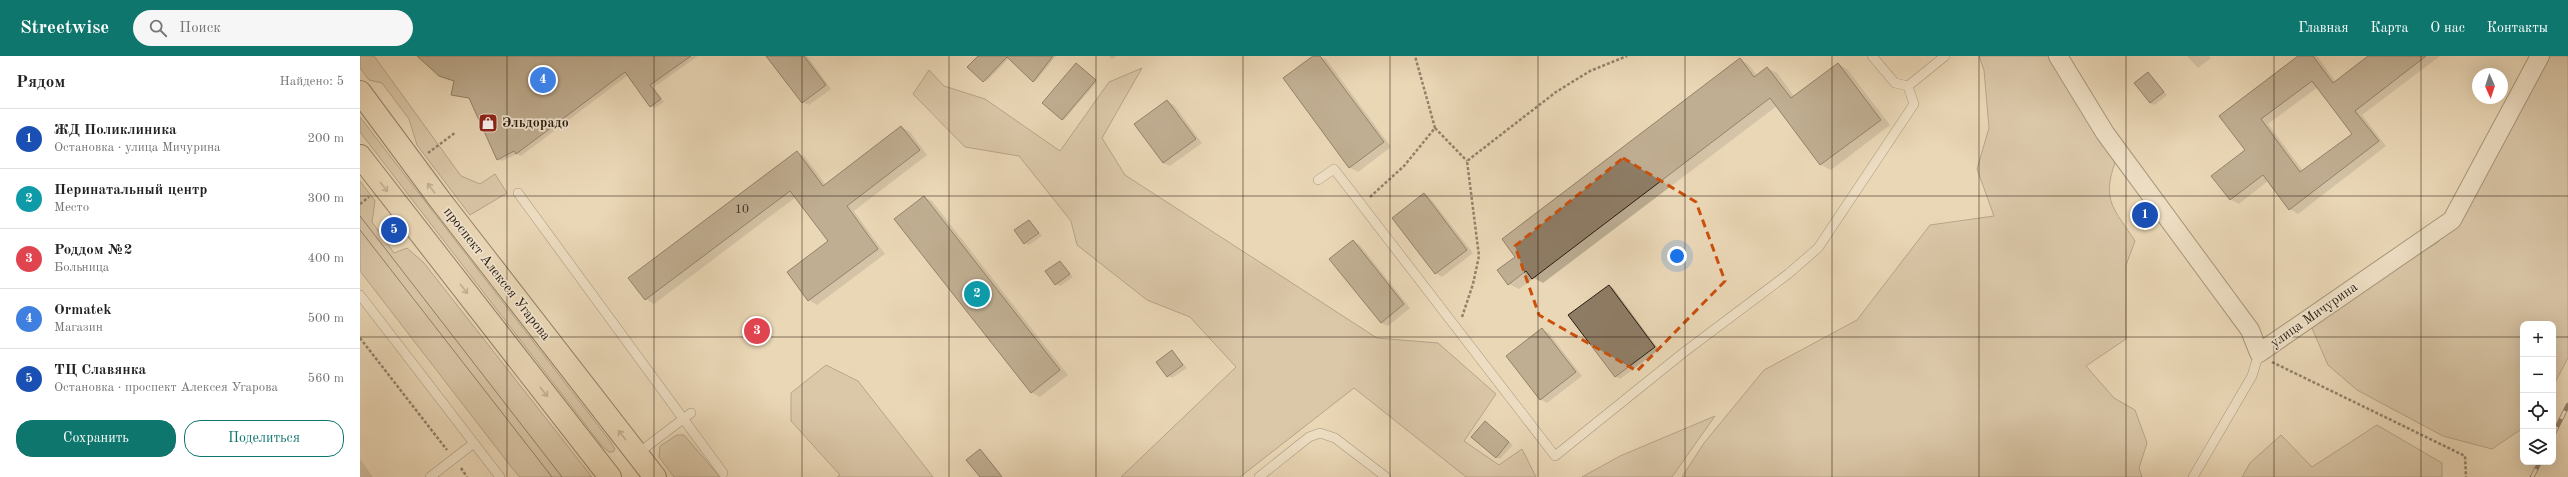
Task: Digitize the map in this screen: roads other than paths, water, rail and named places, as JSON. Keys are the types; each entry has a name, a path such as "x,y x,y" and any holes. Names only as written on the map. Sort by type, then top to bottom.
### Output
{"main road":[{"name":"проспект Алексея Угарова","path":"360,92 440,200 655,477"},
{"path":"360,156 610,477 637,454"}],"street":[{"name":"улица Мичурина","path":"2058,56 2105,133 2250,330 2259,353 2452,220 2540,56"}],"lane":[{"path":"1872,56 1895,83 1908,86"},
{"path":"1908,86 1945,56"},
{"path":"1318,180 1334,169 1555,456 1683,353 1788,274 1818,248 1914,104 1908,86"},
{"path":"518,193 683,421 723,472"},
{"path":"360,295 500,477"},
{"path":"2193,477 2252,376 2259,353"},
{"path":"637,454 683,421 691,413"},
{"path":"1258,477 1309,437 1320,433 1336,438 1386,477"},
{"path":"430,477 474,443"}],"tram line":[{"path":"360,216 562,477"},
{"path":"360,230 552,477"}],"railway":[{"path":"2556,429 2568,405"},
{"path":"2532,477 2538,465"}],"place":[{"name":"Ormatek","path":"543,80"},
{"name":"Эльдорадо","path":"488,123"},
{"name":"ЖД Поликлиника","path":"2145,215"},
{"name":"ТЦ Славянка","path":"394,230"},
{"name":"Перинатальный центр","path":"977,294"},
{"name":"Роддом №2","path":"757,331"}]}
